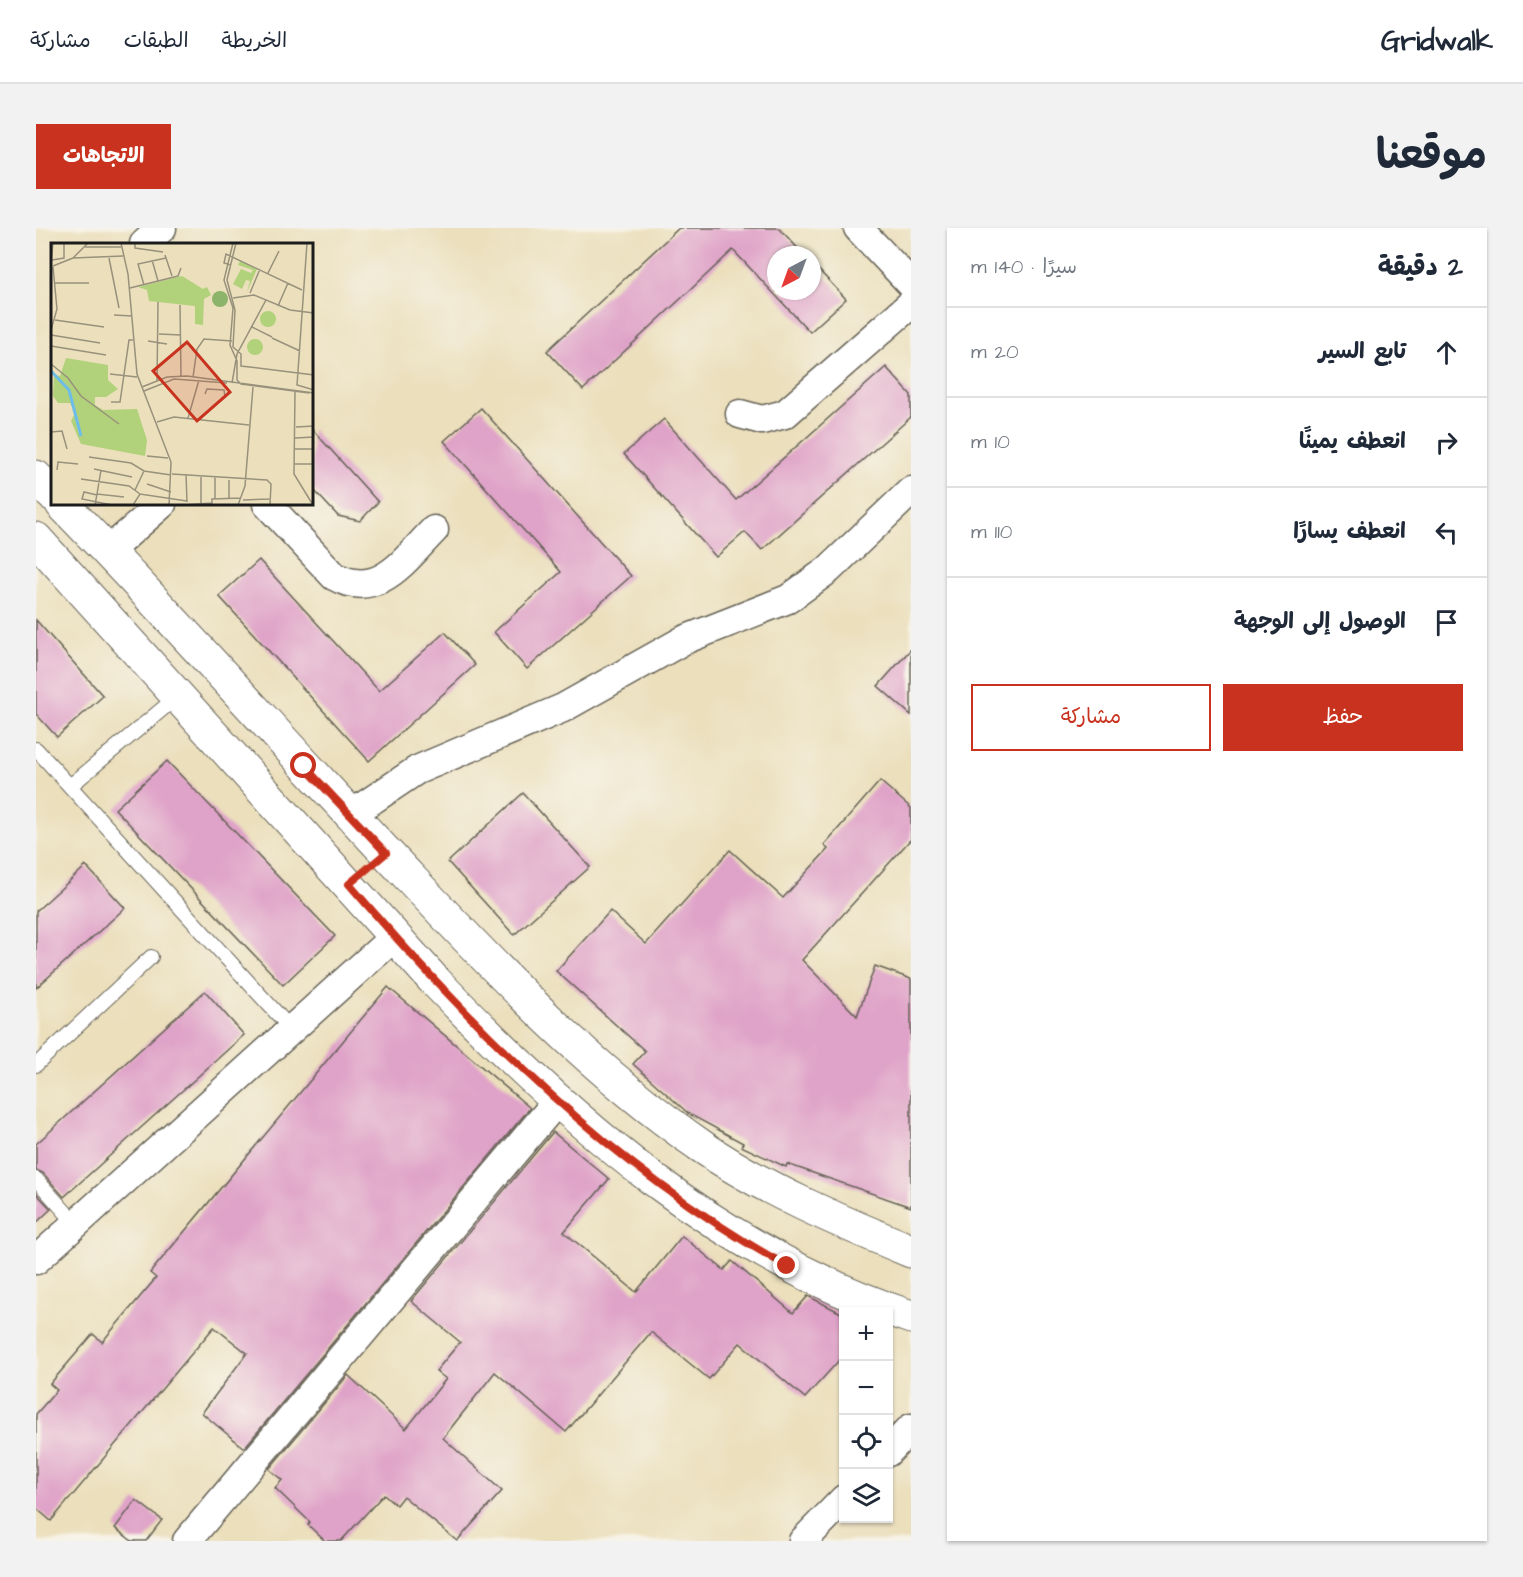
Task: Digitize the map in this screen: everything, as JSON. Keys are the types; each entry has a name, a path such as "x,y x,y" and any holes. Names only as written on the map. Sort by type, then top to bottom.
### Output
{"street":[{"path":"145,243 162,228"},
{"path":"858,228 911,285"},
{"path":"740,414 762,420 785,414 911,304"},
{"path":"36,477 51,493"},
{"path":"350,815 417,770 563,708 684,640 788,599 828,570 911,491"},
{"path":"64,506 386,853 554,1025 611,1076 676,1128 730,1164 784,1194 911,1251"},
{"path":"107,552 160,506"},
{"path":"269,506 334,576 346,583 373,584 386,578 434,530"},
{"path":"36,539 349,884 394,937 477,1025 558,1100 664,1189 747,1244 830,1287 911,1317"},
{"path":"349,884 386,853"},
{"path":"36,1260 394,937"},
{"path":"187,1541 558,1100"},
{"path":"893,1447 911,1428"},
{"path":"803,1541 839,1503"}],"lane":[{"path":"70,786 178,696"},
{"path":"36,749 291,1029"},
{"path":"36,1065 151,957"},
{"path":"36,1179 76,1224"}],"building":[{"path":"679,228 779,228 796,246 767,246 767,286 733,250 583,390 547,351"},
{"path":"821,273 846,299 810,332 780,300 821,300"},
{"path":"886,367 911,395 911,417 762,550 745,532 716,557 624,454 664,419 736,500"},
{"path":"481,408 631,576 527,669 494,632 561,572 444,441"},
{"path":"314,431 378,502 360,521 338,516 314,490"},
{"path":"259,560 379,691 445,632 475,665 369,761 219,596"},
{"path":"36,620 103,696 57,737 36,714"},
{"path":"911,649 911,715 878,686"},
{"path":"167,761 335,936 283,985 115,809"},
{"path":"880,781 911,808 911,839 802,960 857,1016 875,966 911,979 911,1207 787,1164 786,1167 741,1146 743,1143 689,1114 633,1064 645,1051 556,971 610,911 646,944 730,850 783,898 828,849 824,845"},
{"path":"523,793 590,867 514,935 448,862"},
{"path":"86,866 125,908 36,988 36,911"},
{"path":"388,987 530,1108 244,1448 202,1413 247,1353 214,1327 51,1521 36,1508 36,1414 57,1390 50,1384 93,1334 102,1342 156,1278 150,1273"},
{"path":"205,991 244,1035 64,1197 43,1173 36,1170 36,1144"},
{"path":"553,1132 609,1179 564,1232 636,1292 682,1236 724,1270 732,1261 793,1313 808,1296 839,1312 839,1360 805,1398 740,1343 709,1379 651,1332 566,1432 495,1372 443,1438 502,1491 457,1541 403,1496 396,1505 384,1494 341,1541 325,1541 308,1525 310,1522 275,1488 282,1480 269,1469 348,1375 406,1429 446,1379 436,1371 460,1342 411,1301"},
{"path":"36,1193 51,1209 36,1223"},
{"path":"136,1500 162,1520 146,1541 132,1541 115,1528"}],"route":[{"path":"304,766 386,853 349,884 394,937 477,1025 558,1100 623,1157 664,1189 708,1220 787,1266"}]}
